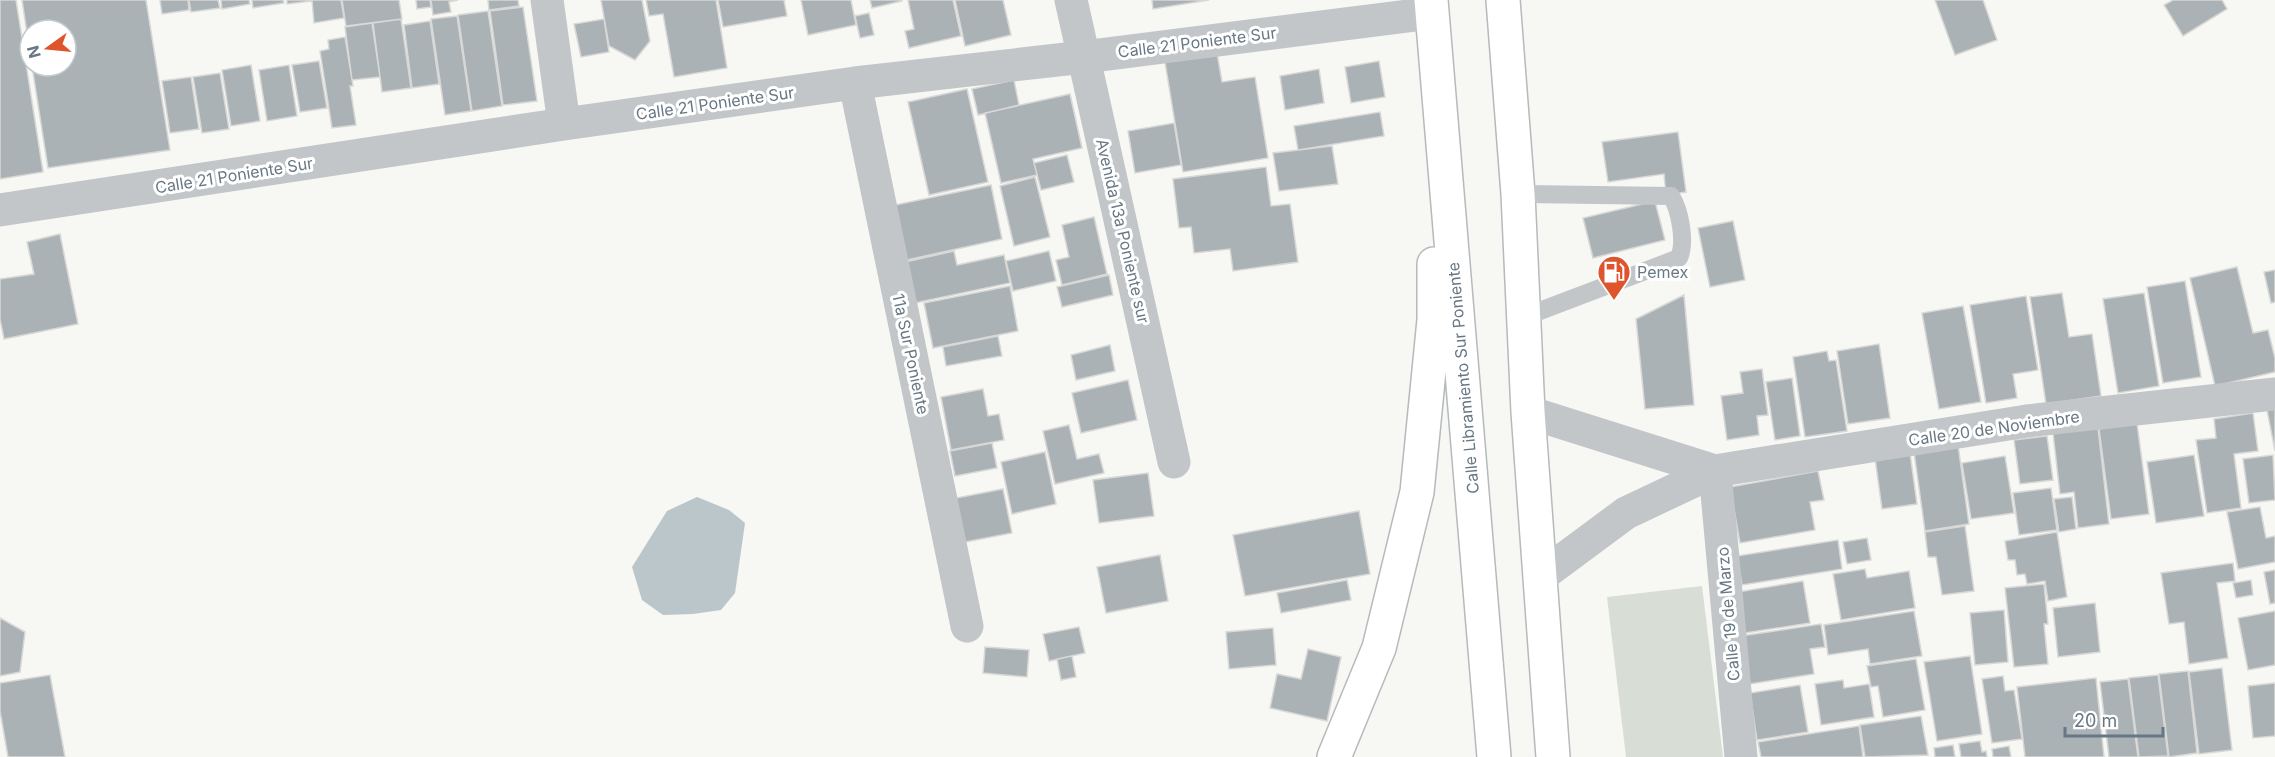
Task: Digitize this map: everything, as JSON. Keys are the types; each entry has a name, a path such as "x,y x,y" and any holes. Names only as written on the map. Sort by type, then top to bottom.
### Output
{"main road":[{"path":"1503,0 1518,194 1528,412 1553,757"},
{"path":"1334,757 1379,648 1417,492 1434,320 1432,18"},
{"name":"Calle Libramiento Sur Poniente","path":"1432,18 1494,757"}],"street":[{"path":"547,0 564,124"},
{"name":"Avenida 13a Poniente sur","path":"1071,0 1174,462"},
{"name":"Calle 21 Poniente Sur","path":"0,210 564,124 855,83 1432,18"},
{"name":"11a Sur Poniente","path":"855,83 967,626"},
{"name":"Calle 20 de Noviembre","path":"1541,576 1626,513 1714,471 2027,421 2275,393"},
{"name":"Calle 20 de Noviembre","path":"1528,412 1714,471"},
{"name":"Calle 19 de Marzo","path":"1714,471 1741,757"}],"lane":[{"path":"1518,194 1671,196 1678,207 1682,250 1679,258 1524,317"}],"shaded area":[{"path":"697,497 729,510 745,523 735,593 721,610 663,615 642,600 632,567 667,511"},
{"path":"1702,586 1723,757 1626,757 1607,597"}],"building":[{"path":"0,0 16,0 19,18 18,78 28,78 43,172 0,179"},
{"path":"22,0 146,0 170,150 48,168 34,78 78,78 78,18 25,18"},
{"path":"160,0 188,0 189,10 162,14"},
{"path":"189,0 218,0 220,8 191,12"},
{"path":"221,0 249,0 250,4 222,9"},
{"path":"252,0 283,0 284,3 253,8"},
{"path":"287,0 311,0 311,1 287,4"},
{"path":"312,0 341,0 344,18 314,23"},
{"path":"342,0 399,0 402,19 346,26"},
{"path":"416,0 430,0 431,7 417,9"},
{"path":"431,0 458,0 449,2 451,12 433,15"},
{"path":"488,0 518,0 519,6 489,10"},
{"path":"601,0 642,0 650,41 635,60 609,46"},
{"path":"646,0 716,0 727,68 674,77 663,14 649,16"},
{"path":"718,0 784,0 787,16 723,27"},
{"path":"801,0 851,0 856,25 808,35"},
{"path":"870,0 902,0 902,1 872,8"},
{"path":"908,0 953,0 961,36 909,48 905,31 914,29"},
{"path":"955,0 1003,0 1011,35 965,46"},
{"path":"1152,0 1209,0 1153,9"},
{"path":"1935,0 1983,0 1997,40 1955,55"},
{"path":"2173,0 2222,0 2227,9 2183,36 2164,5"},
{"path":"523,7 537,101 503,105 490,11"},
{"path":"488,11 502,106 472,111 458,15"},
{"path":"869,13 874,35 860,38 855,16"},
{"path":"457,16 471,111 445,115 431,19"},
{"path":"401,19 411,88 382,92 373,23"},
{"path":"604,19 609,52 581,57 574,24"},
{"path":"430,21 439,84 412,88 404,25"},
{"path":"372,23 380,77 352,80 345,27"},
{"path":"345,37 353,86 350,86 356,125 332,128 320,51 329,49 328,40"},
{"path":"1217,53 1222,82 1255,77 1268,158 1183,172 1165,62"},
{"path":"319,61 327,108 300,112 292,65"},
{"path":"1379,61 1385,97 1351,103 1345,67"},
{"path":"251,65 260,121 231,126 222,70"},
{"path":"289,65 297,116 267,121 259,70"},
{"path":"1319,69 1324,103 1285,110 1280,76"},
{"path":"220,73 229,129 202,133 193,77"},
{"path":"191,77 199,129 170,133 162,81"},
{"path":"1014,80 1019,105 978,115 972,89"},
{"path":"967,89 988,182 929,195 908,102"},
{"path":"1070,94 1082,148 1033,159 1037,175 1001,183 985,113"},
{"path":"1380,112 1384,136 1298,150 1294,126"},
{"path":"1174,123 1181,165 1135,173 1128,131"},
{"path":"1678,132 1686,192 1666,195 1664,174 1608,182 1602,142"},
{"path":"1332,146 1338,184 1279,191 1273,153"},
{"path":"1067,155 1074,182 1041,190 1034,163"},
{"path":"1266,167 1271,206 1290,204 1298,262 1233,271 1230,249 1194,253 1191,227 1179,228 1173,179"},
{"path":"1035,177 1050,237 1014,246 1000,186"},
{"path":"991,185 1002,239 907,260 895,205"},
{"path":"1655,201 1665,240 1593,258 1583,218"},
{"path":"1094,217 1107,274 1062,285 1056,260 1069,257 1062,225"},
{"path":"1733,221 1745,280 1710,287 1698,228"},
{"path":"60,234 78,324 4,339 0,319 0,279 34,274 27,242"},
{"path":"954,251 957,265 1004,255 1010,283 910,304 901,263"},
{"path":"1049,251 1056,281 1013,291 1006,261"},
{"path":"2237,267 2253,333 2268,330 2275,358 2275,372 2215,386 2190,278"},
{"path":"2275,270 2275,302 2271,303 2264,272"},
{"path":"1109,275 1113,295 1062,307 1057,287"},
{"path":"2185,281 2201,377 2163,383 2147,287"},
{"path":"1010,286 1018,331 933,348 924,303"},
{"path":"2062,293 2069,337 2092,334 2101,396 2046,404 2030,297"},
{"path":"2144,293 2159,386 2118,393 2103,299"},
{"path":"1684,295 1694,405 1645,409 1636,319"},
{"path":"2026,296 2038,370 2013,374 2017,398 1986,403 1970,305"},
{"path":"1963,306 1981,402 1939,409 1922,313"},
{"path":"998,336 1002,356 946,366 943,347"},
{"path":"1879,344 1890,418 1848,424 1837,351"},
{"path":"1110,345 1115,371 1076,380 1071,355"},
{"path":"1827,351 1829,361 1836,360 1847,431 1805,437 1793,357"},
{"path":"1762,369 1768,415 1757,416 1759,435 1727,440 1721,396 1743,393 1740,372"},
{"path":"1792,378 1800,436 1775,440 1766,382"},
{"path":"1128,380 1137,420 1081,433 1072,393"},
{"path":"983,389 988,416 999,414 1004,440 951,450 941,397"},
{"path":"2275,409 2275,451 2267,410"},
{"path":"2253,413 2258,451 2234,454 2241,508 2207,513 2196,440 2216,438 2214,419"},
{"path":"2137,423 2149,514 2111,519 2099,429"},
{"path":"1069,425 1077,459 1099,454 1104,473 1055,484 1043,431"},
{"path":"2098,428 2109,524 2078,528 2074,492 2060,494 2053,433"},
{"path":"2047,436 2053,480 2020,484 2014,440"},
{"path":"992,443 997,468 955,476 950,451"},
{"path":"1958,445 1969,524 1925,531 1914,452"},
{"path":"1045,452 1056,504 1012,514 1001,462"},
{"path":"1910,453 1917,504 1882,509 1875,458"},
{"path":"2194,455 2204,516 2156,523 2147,462"},
{"path":"2273,455 2275,500 2249,503 2243,459"},
{"path":"2005,456 2014,513 1971,519 1962,463"},
{"path":"1818,471 1824,500 1810,502 1815,530 1740,543 1730,487"},
{"path":"1148,473 1154,516 1099,523 1093,480"},
{"path":"2051,488 2057,530 2019,535 2013,493"},
{"path":"1003,489 1012,533 965,542 956,498"},
{"path":"2072,497 2076,529 2059,532 2054,499"},
{"path":"2260,507 2266,538 2275,536 2275,562 2238,569 2227,512"},
{"path":"1359,511 1370,574 1245,596 1233,535"},
{"path":"1965,526 1974,591 1942,595 1936,557 1928,557 1925,532"},
{"path":"2057,532 2067,597 2048,601 2045,581 2027,584 2025,574 2017,575 2015,560 2008,560 2005,541"},
{"path":"1867,538 1871,560 1847,564 1843,542"},
{"path":"1838,540 1842,569 1742,585 1737,556"},
{"path":"1160,555 1168,601 1106,613 1097,567"},
{"path":"2233,563 2235,581 2217,583 2228,658 2189,664 2184,622 2169,624 2161,573"},
{"path":"1865,569 1867,578 1909,571 1915,608 1841,620 1833,574"},
{"path":"2275,570 2275,603 2270,604 2264,572"},
{"path":"1347,580 1351,600 1281,613 1277,593"},
{"path":"2251,580 2253,595 2236,598 2233,583"},
{"path":"1803,581 1810,623 1745,633 1738,592"},
{"path":"2044,584 2048,624 2044,624 2048,664 2014,667 2005,588"},
{"path":"2095,603 2100,652 2058,657 2053,608"},
{"path":"2004,610 2008,662 1975,665 1970,613"},
{"path":"1914,611 1922,656 1870,664 1868,649 1828,655 1824,625"},
{"path":"2275,611 2275,665 2248,670 2238,618"},
{"path":"0,618 25,632 20,672 0,676"},
{"path":"1821,624 1825,647 1810,649 1814,674 1750,684 1741,636"},
{"path":"1079,627 1085,653 1049,661 1043,634"},
{"path":"1273,628 1276,665 1229,669 1226,632"},
{"path":"985,647 1029,650 1027,677 983,673"},
{"path":"1308,649 1341,657 1327,721 1270,708 1277,674 1301,679"},
{"path":"1072,656 1076,677 1061,680 1057,659"},
{"path":"1970,656 1982,734 1937,741 1924,662"},
{"path":"1916,659 1925,710 1883,717 1878,686 1871,687 1867,666"},
{"path":"2222,668 2232,750 2199,754 2189,672"},
{"path":"2188,671 2197,753 2169,757 2159,674"},
{"path":"50,675 65,757 8,757 0,711 0,683"},
{"path":"2158,675 2168,756 2139,757 2129,678"},
{"path":"2003,676 2005,691 2014,690 2022,739 1992,743 1982,679"},
{"path":"2096,678 2104,757 2025,757 2017,687"},
{"path":"2128,679 2138,757 2109,757 2100,682"},
{"path":"1843,680 1844,688 1869,684 1874,717 1821,725 1815,684"},
{"path":"2275,683 2275,736 2253,738 2248,686"},
{"path":"1800,685 1808,732 1757,740 1750,693"},
{"path":"1921,716 1928,755 1865,757 1860,725"},
{"path":"1859,726 1863,757 1761,757 1758,742"},
{"path":"1980,741 1982,752 1986,751 1987,757 1961,757 1959,744"},
{"path":"1953,745 1955,757 1935,757 1934,748"},
{"path":"2009,746 2011,757 1993,757 1992,749"}],"place":[{"name":"Pemex","path":"1614,301"}]}
